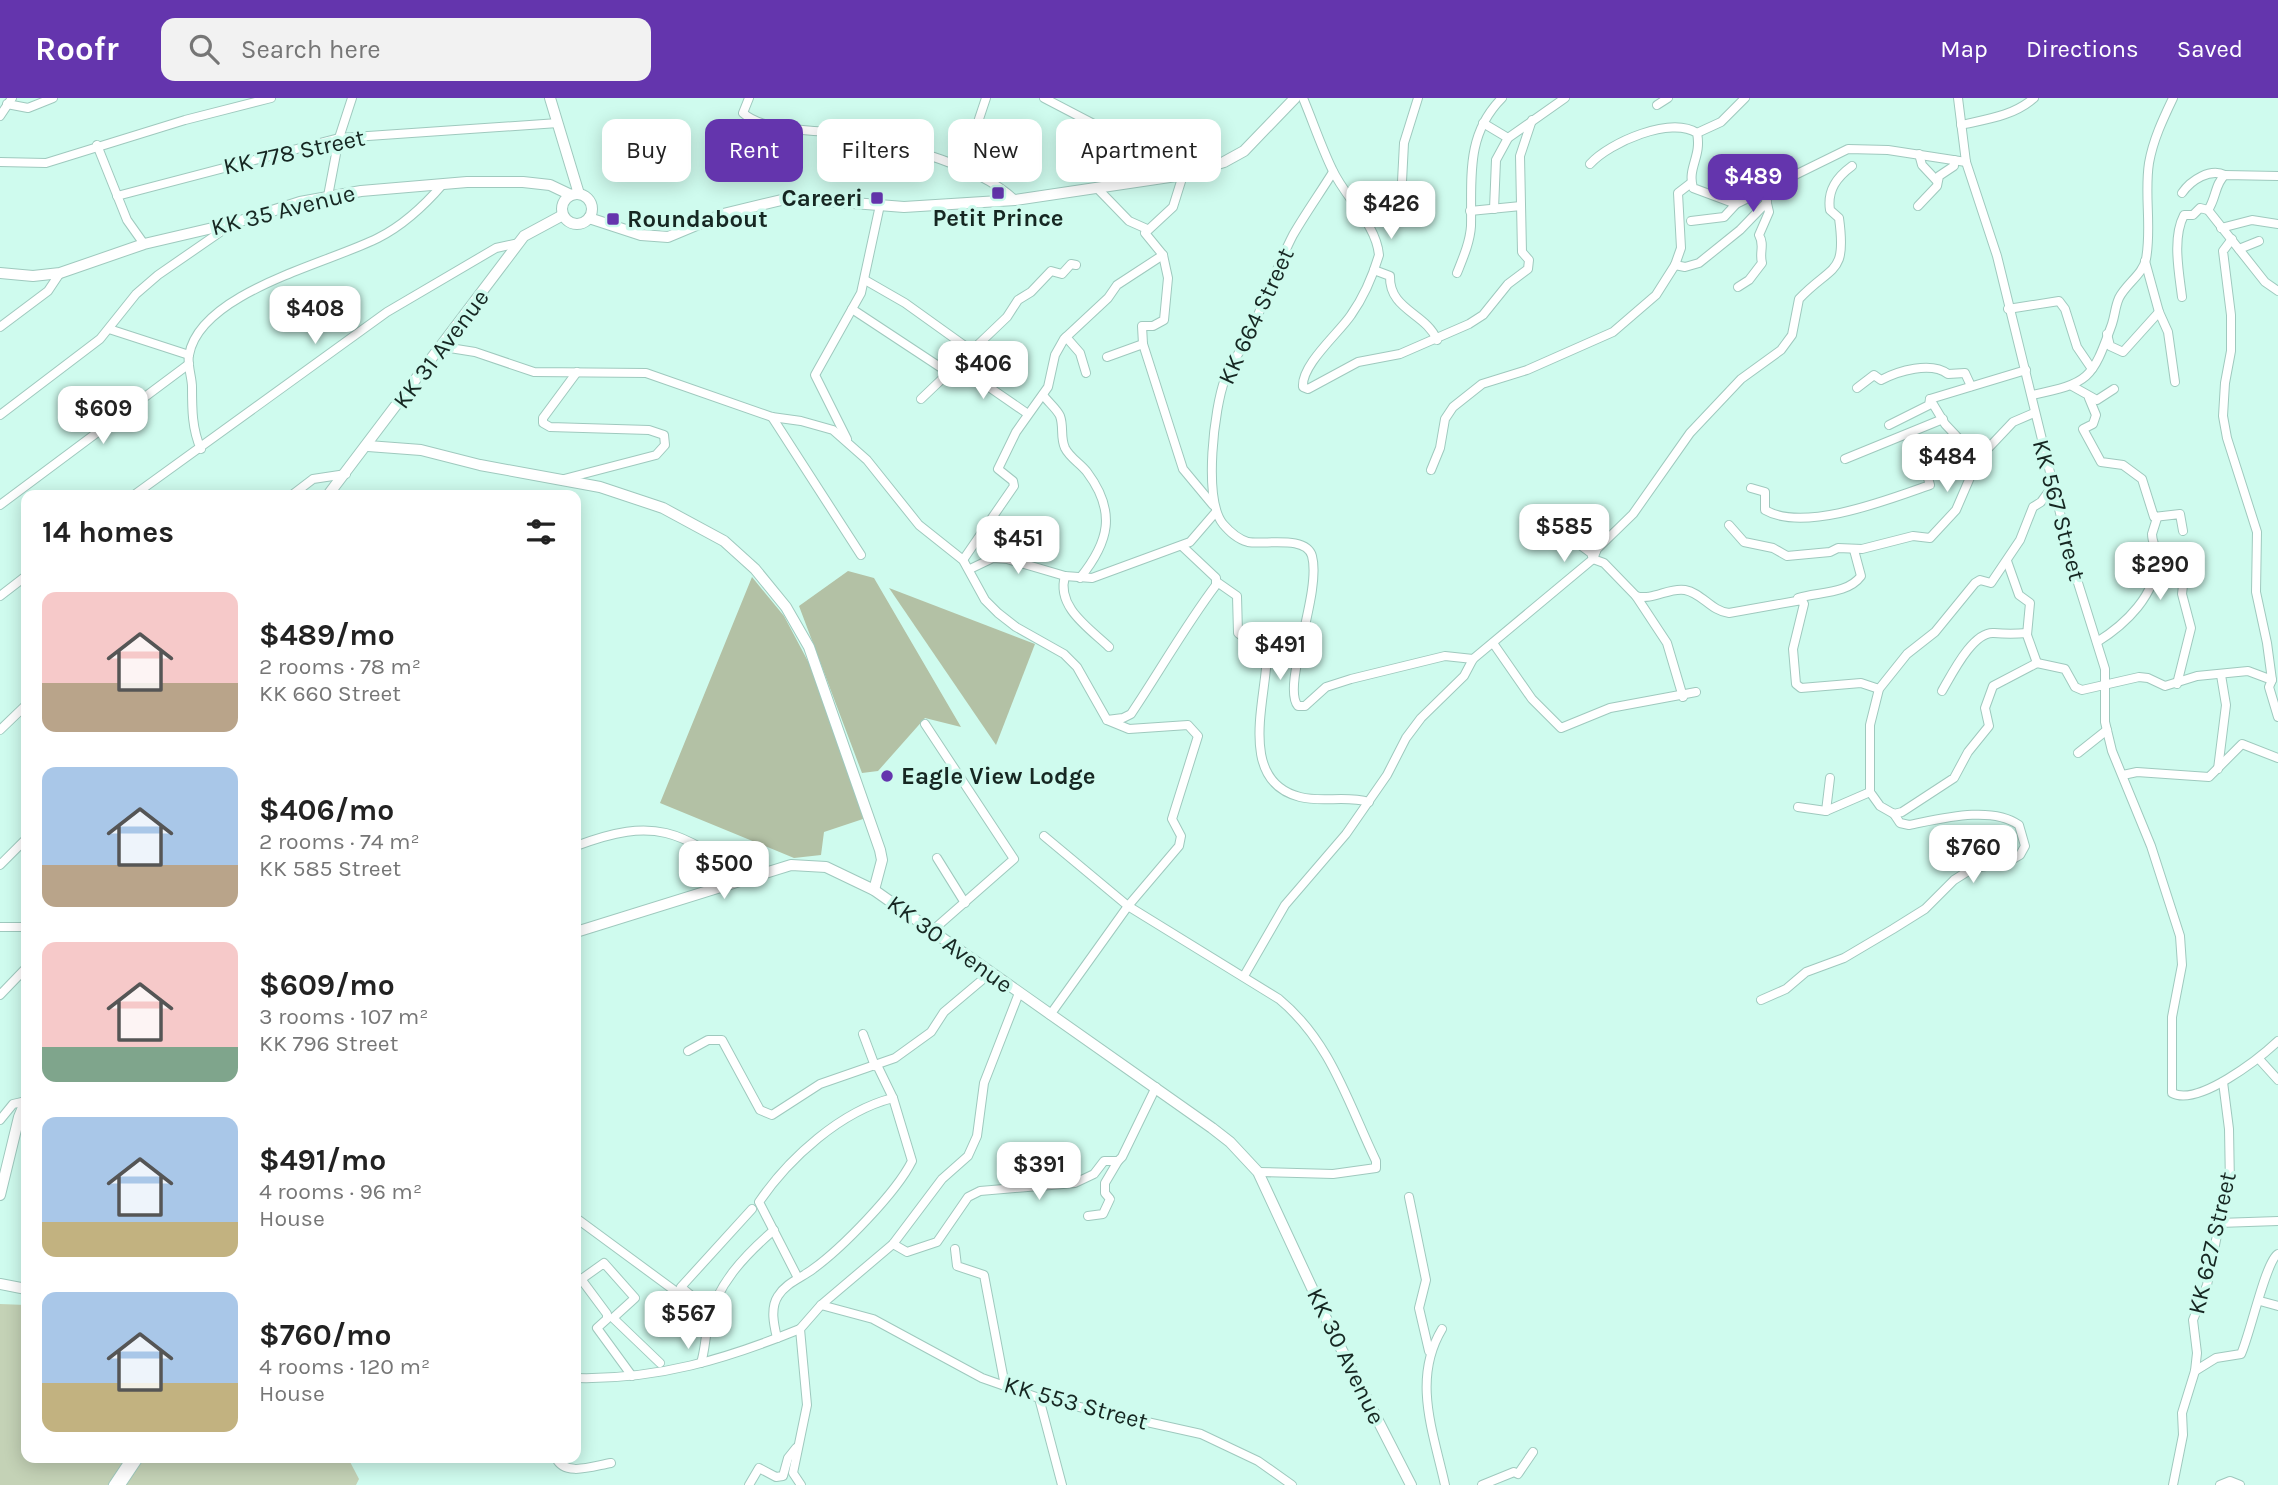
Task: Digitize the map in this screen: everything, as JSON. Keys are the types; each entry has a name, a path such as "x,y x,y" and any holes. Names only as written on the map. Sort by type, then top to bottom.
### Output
{"main road":[{"path":"550,98 575,194 591,203 589,218"},
{"path":"1221,163 1244,150 1295,98"},
{"path":"575,194 562,203 563,215 575,224 589,218 659,237 688,230 739,209 790,198 880,205 1015,200 1137,182"},
{"name":"KK 35 Avenue","path":"0,272 33,275 60,273 144,244 234,223 328,196 391,187 535,183 555,186 575,194"},
{"name":"KK 31 Avenue","path":"332,490 519,243 530,231 563,215"},
{"name":"KK 30 Avenue","path":"368,446 421,450 558,481 600,487 663,508 724,541 740,555 786,607 809,647 880,850 882,860 874,890 1156,1087 1230,1142 1258,1172 1331,1329 1411,1485"},
{"path":"581,930 791,865 810,864 850,875 874,890"},
{"path":"0,1195 21,1112"},
{"path":"0,1284 21,1288"}],"street":[{"path":"5,107 28,108 54,98"},
{"path":"0,162 46,163 97,145 271,98"},
{"path":"328,196 339,138 352,98"},
{"path":"749,98 743,113 758,121 850,136 948,163"},
{"path":"979,119 986,98"},
{"path":"1044,98 1084,119"},
{"path":"1303,98 1333,172 1359,211 1378,247 1374,270 1352,314 1320,351 1304,378 1303,387 1311,389 1358,362 1400,354 1437,340 1483,315 1508,284 1528,269 1529,260 1522,252 1520,156 1532,120"},
{"path":"1400,220 1404,143 1418,98"},
{"path":"1457,273 1469,239 1472,153 1483,122 1502,98"},
{"path":"1494,209 1496,160 1508,138 1565,98"},
{"path":"1657,105 1668,98"},
{"path":"1590,164 1623,142 1646,133 1679,125 1697,133 1721,122 1745,98"},
{"name":"KK 567 Street","path":"1958,98 1966,162 1997,256 2052,487 2105,670 2107,730 2171,905 2183,957 2172,1017 2172,1093 2179,1096 2223,1082"},
{"path":"1961,125 2001,116 2022,108 2034,98"},
{"path":"2173,98 2153,143 2149,164 2145,261 2159,312 2168,332 2175,382"},
{"path":"1483,122 1508,138"},
{"name":"KK 778 Street","path":"117,197 339,138 558,123"},
{"path":"1431,470 1440,448 1445,419 1453,407 1482,384 1527,370 1613,332 1656,295 1675,265 1682,238 1678,193 1691,183 1700,148 1697,133"},
{"path":"97,145 127,220 144,244"},
{"path":"1691,183 1693,188 1737,204 1765,198 1844,150 1862,147 1966,162"},
{"path":"1918,206 1937,186 1936,180 1922,165 1919,154"},
{"path":"1936,180 1954,166 1954,160"},
{"path":"1244,976 1285,905 1346,834 1421,718 1464,676 1473,659 1593,559 1597,548 1633,514 1690,433 1741,379 1781,350 1793,335 1798,299 1835,270 1840,260 1839,218 1830,210 1829,203 1835,180 1852,166"},
{"name":"KK 664 Street","path":"1215,510 1212,474 1223,382 1248,338 1294,234 1333,172"},
{"path":"2182,193 2203,176 2219,172 2225,175 2278,176"},
{"path":"2208,211 2216,200 2217,184 2225,175"},
{"path":"993,182 1015,200"},
{"path":"1181,182 1173,207 1147,229 1146,235 1163,255 1168,278 1164,320 1153,326 1142,326 1143,344 1183,469 1215,510 1239,538 1248,542 1298,544 1308,549 1312,557 1311,609 1295,667 1294,698 1298,706 1305,706 1326,687 1350,679 1435,658 1473,659"},
{"path":"201,449 193,417 189,360 204,327 222,310 261,287 378,238 424,206 443,184"},
{"path":"1097,188 1129,221 1147,229"},
{"path":"1675,265 1685,267 1699,263 1740,230 1765,198"},
{"path":"1738,287 1749,281 1762,262 1760,256 1763,243 1759,235 1769,212 1765,198"},
{"path":"1691,221 1724,217 1737,204"},
{"path":"848,442 815,375 852,309 864,280 880,205"},
{"path":"1470,211 1521,206"},
{"path":"2182,297 2178,258 2181,222 2184,215 2193,215 2200,208 2208,211 2265,282 2278,291"},
{"path":"2221,228 2252,220 2278,224"},
{"path":"0,415 74,362 158,275 234,223"},
{"path":"2232,239 2223,251 2231,315 2231,351 2223,416 2227,439 2257,532 2256,592 2272,680 2270,687 2278,717"},
{"path":"2239,249 2259,242"},
{"path":"141,490 387,312 496,248 519,243"},
{"path":"963,560 1014,486 1013,481 1000,474 998,468 1016,432 1043,395 1055,355 1066,337 1108,298 1117,285 1163,255"},
{"path":"2032,395 2072,386 2086,379 2107,334 2123,290 2145,261"},
{"path":"921,399 1007,317 1018,300 1031,292 1044,277 1051,271 1062,274 1071,264 1076,265"},
{"path":"1374,270 1390,276 1389,288 1399,304 1437,340"},
{"path":"0,327 48,291 60,273"},
{"path":"864,280 935,322 972,351"},
{"path":"2008,309 2059,301 2065,309 2077,347 2092,369"},
{"path":"852,309 949,373"},
{"path":"2107,334 2110,346 2123,352 2159,312"},
{"path":"108,329 189,360"},
{"path":"1066,337 1080,353 1086,373"},
{"path":"1107,358 1143,344"},
{"path":"435,354 452,348 475,352 534,372 646,373 772,417 818,425 848,442 867,460 905,510 963,560 985,600 1004,618 1065,654 1077,667 1107,720 1129,729 1188,725 1198,736 1172,819 1181,842 1128,906 1050,1015"},
{"path":"964,358 986,385 1028,414"},
{"path":"1,502 189,360"},
{"path":"1857,388 1874,375 1881,380 1922,368 1944,370 1948,374 1965,373 1971,386"},
{"path":"1930,399 2026,370"},
{"path":"558,481 656,455 665,445 664,435 649,430 550,427 543,423 543,418 577,372"},
{"path":"2072,386 2089,398 2096,415 2093,424 2083,429 2084,435 2104,464 2123,465 2142,479 2157,518 2151,534 2156,541 2155,571 2147,597 2097,642"},
{"path":"2089,398 2104,398 2114,389"},
{"path":"1043,395 1059,414 1062,440 1067,452 1085,470 1105,505 1107,531 1094,561 1080,579"},
{"path":"1930,399 1943,419 1978,459"},
{"path":"1889,425 1929,405 1930,399"},
{"path":"1729,525 1744,542 1773,548 1787,556 1830,552 1838,548 1854,550 1913,536 1930,538 1956,510 1978,459 2013,422 2034,412"},
{"path":"772,417 861,555"},
{"path":"1845,459 1943,419"},
{"path":"1751,488 1765,492 1765,510 1775,516 1831,514 1930,485 1927,475 1978,459"},
{"path":"299,490 313,479 346,474"},
{"path":"1761,1000 1786,989 1806,972 1844,958 1925,909 1954,880 1973,868 2006,863 2020,855 2025,846 2019,825 1999,818 1967,817 1909,825 1900,823 1894,814 1880,806 1870,792 1870,725 1879,689 1907,654 1935,632 1975,583 1980,580 1991,583 2020,540 2031,510 2052,487"},
{"path":"970,569 993,558 1007,559 1065,576 1092,578 1141,558 1182,546 1197,536 1215,510"},
{"path":"2157,518 2180,514 2183,531"},
{"path":"1576,542 1591,553 1593,559"},
{"path":"1182,546 1217,582 1237,596 1238,633 1267,655 1258,725 1261,756 1276,786 1286,793 1312,800 1340,797 1369,802"},
{"path":"1636,596 1643,598 1682,589 1695,593 1718,610 1729,613 1832,593 1858,581 1861,576 1854,550"},
{"path":"1593,559 1604,563 1636,596 1667,643 1683,697"},
{"path":"2007,561 2019,595 2030,603 2028,633 2037,663"},
{"path":"2155,571 2176,569 2184,578 2182,594 2191,628 2177,684"},
{"path":"1065,576 1061,589 1065,602 1109,647"},
{"path":"0,596 21,580"},
{"path":"1107,720 1123,719 1131,713 1217,582"},
{"path":"1798,598 1804,604 1793,649 1796,684 1801,688 1861,682 1879,689"},
{"path":"1942,691 1975,638 1991,632 2008,636 2028,633"},
{"path":"1493,643 1532,699 1561,728 1610,708 1683,697 1696,692"},
{"path":"1894,814 1902,812 1954,778 1968,752 1989,726 1985,708 1993,686 2037,663 2064,669 2078,690 2105,687 2138,677 2148,678 2165,686 2197,676 2248,671 2272,680"},
{"path":"2218,769 2226,705 2221,675"},
{"path":"0,730 21,710"},
{"path":"925,724 1014,859 933,930"},
{"path":"2078,753 2107,730"},
{"path":"2123,775 2137,772 2209,777 2242,744 2278,758"},
{"path":"1826,811 1830,778"},
{"path":"1798,807 1826,811 1870,792"},
{"path":"581,844 622,832 665,830 700,847 747,877"},
{"path":"1044,836 1128,906 1244,976 1301,1017 1321,1043 1345,1088 1376,1161 1376,1168 1333,1174 1258,1172"},
{"path":"0,865 21,844"},
{"path":"937,858 965,903"},
{"path":"0,927 21,927"},
{"path":"688,1051 708,1040 722,1040 760,1110 767,1116 820,1084 895,1058 931,1032 944,1012 982,980 987,971"},
{"path":"0,995 21,973"},
{"path":"581,1378 650,1375 735,1355 800,1329 821,1305 893,1244 934,1188 968,1156 974,1146 984,1083 1019,993"},
{"path":"777,1338 774,1309 777,1297 798,1278 813,1269 863,1222 906,1173 912,1161 893,1098 863,1034"},
{"path":"2223,1082 2259,1059 2278,1041"},
{"path":"2259,1059 2278,1080"},
{"name":"KK 627 Street","path":"2173,1485 2183,1435 2182,1412 2195,1371 2197,1353 2193,1320 2207,1284 2231,1178 2223,1082"},
{"path":"1088,1216 1103,1214 1109,1204 1105,1182 1156,1087"},
{"path":"798,1278 759,1202 768,1189 826,1134 857,1112 893,1098"},
{"path":"0,1120 13,1104 21,1102"},
{"path":"893,1244 907,1252 937,1242 944,1236 968,1197 980,1192 1075,1183 1094,1174 1104,1161 1118,1161"},
{"path":"1409,1197 1426,1280 1419,1308 1429,1352 1426,1412 1445,1485"},
{"path":"581,1222 705,1312 704,1306 681,1287 752,1209"},
{"path":"2219,1223 2278,1221"},
{"path":"701,1363 716,1298 750,1251 774,1230"},
{"path":"955,1249 957,1266 984,1275 1004,1386"},
{"path":"2195,1371 2216,1358 2241,1354 2260,1301 2269,1262 2278,1254"},
{"path":"581,1279 604,1263 635,1298 613,1318 660,1363"},
{"path":"581,1284 607,1314 607,1319 597,1328 632,1376"},
{"path":"2260,1301 2278,1306"},
{"name":"KK 553 Street","path":"821,1305 873,1319 982,1378 1039,1398 1201,1434 1258,1461 1292,1485"},
{"path":"800,1329 807,1405 806,1422 798,1445 793,1474 801,1485"},
{"path":"1429,1352 1443,1329"},
{"path":"1039,1398 1062,1485"},
{"path":"749,1485 759,1468 775,1481 783,1476 788,1458 798,1445"},
{"path":"1482,1485 1514,1472 1518,1474 1533,1452"},
{"path":"113,1485 128,1463"},
{"path":"121,1485 136,1463"},
{"path":"558,1463 568,1469 611,1463"},
{"path":"2220,1485 2230,1481 2239,1485"}],"green space":[{"path":"848,571 874,578 961,727 925,718 878,771 862,773 799,606"},
{"path":"752,577 784,616 811,667 866,818 824,832 821,855 794,858 660,803"},
{"path":"889,588 1035,644 996,745"},
{"path":"0,1304 21,1305 21,1463 351,1463 359,1479 356,1485 0,1485"}],"place":[{"name":"Petit Prince","path":"998,193"},
{"name":"Careeri","path":"877,198"},
{"name":"Roundabout","path":"613,219"},
{"name":"Eagle View Lodge","path":"887,776"}]}
